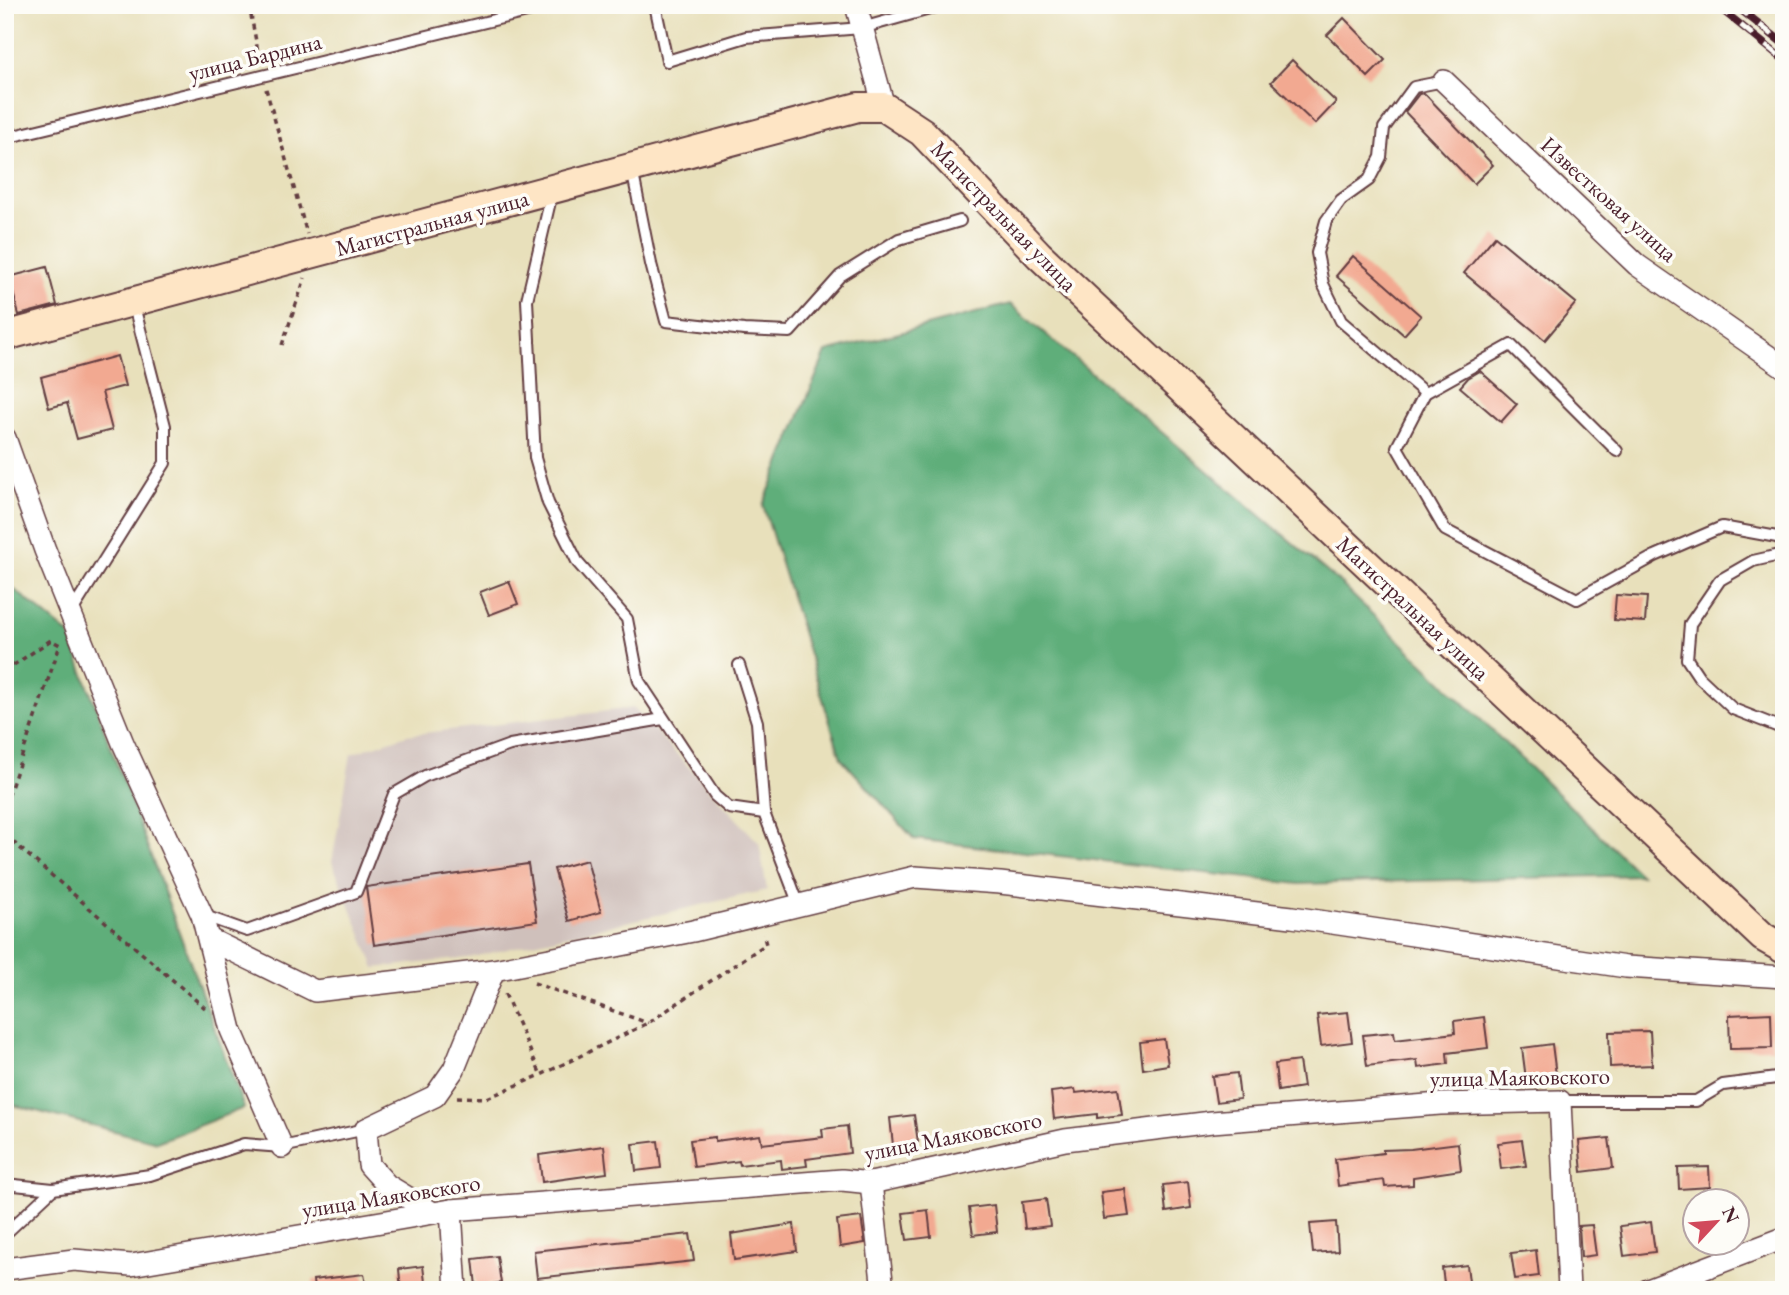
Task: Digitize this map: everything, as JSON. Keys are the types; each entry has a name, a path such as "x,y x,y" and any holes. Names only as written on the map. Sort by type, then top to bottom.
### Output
{"street":[{"path":"856,5 884,107"},
{"name":"Известковая улица","path":"1444,81 1637,265 1784,367"},
{"name":"Магистральная улица","path":"5,337 858,107 884,107 922,132 1039,255 1762,937 1784,949"},
{"path":"5,438 123,743 202,915 231,1030 282,1147"},
{"path":"209,939 315,991 495,970 693,931 915,877 1000,883 1292,918 1626,967 1784,977"},
{"path":"456,1290 442,1212 387,1185 369,1165 366,1129 435,1096 454,1069 495,970"},
{"path":"1560,1101 1569,1290"},
{"name":"улица Маяковского","path":"5,1269 74,1260 131,1265 442,1212 842,1180 872,1182 1065,1140 1212,1122 1440,1104 1560,1101"},
{"path":"872,1182 883,1290"},
{"path":"1648,1290 1784,1238"}],"lane":[{"name":"улица Бардина","path":"5,138 556,5"},
{"path":"655,5 667,61 746,37 862,28 937,7 936,5"},
{"path":"1425,393 1341,321 1323,284 1317,253 1326,221 1341,200 1369,180 1381,157 1384,128 1398,107 1414,86 1444,81"},
{"path":"632,169 650,264 666,321 790,332 840,275 899,239 960,221"},
{"path":"553,190 527,300 535,457 548,503 578,564 627,619 639,681 715,796 729,808 764,813"},
{"path":"71,613 165,463 165,426 134,302"},
{"path":"1617,452 1511,345 1425,393 1397,447 1445,530 1577,599 1655,556 1722,527 1777,537 1784,542"},
{"path":"1784,554 1753,561 1720,580 1690,624 1687,659 1699,677 1733,709 1784,729"},
{"path":"739,666 757,722 764,813 799,905"},
{"path":"202,915 247,931 356,892 394,794 425,776 510,745 663,719"},
{"name":"улица Маяковского","path":"1560,1101 1696,1101 1723,1085 1784,1077"},
{"path":"5,1184 53,1189 150,1175 244,1143 282,1147 366,1129"},
{"path":"5,1234 53,1189"}],"path":[{"path":"248,5 262,77 313,255 282,345"},
{"path":"5,671 51,640 60,645 5,806"},
{"path":"5,835 231,1030"},
{"path":"435,1096 487,1098 541,1075 648,1023 766,944"},
{"path":"495,970 541,1075"},
{"path":"533,983 648,1023"}],"shaded area":[{"path":"634,708 759,843 767,890 468,958 375,968 332,862 351,754 407,735"}],"green space":[{"path":"1010,304 1339,582 1641,875 1299,884 914,839 841,758 763,505 826,352"},
{"path":"5,582 69,634 244,1108 157,1142 5,1103"}],"building":[{"path":"1344,18 1385,60 1368,77 1327,35"},
{"path":"1292,60 1336,102 1315,124 1271,82"},
{"path":"1424,93 1493,165 1474,184 1405,112 1419,94"},
{"path":"1495,236 1576,303 1545,340 1464,273"},
{"path":"1353,256 1421,316 1404,335 1336,276"},
{"path":"47,267 57,305 19,315 9,277"},
{"path":"117,356 125,386 102,392 112,430 77,439 67,403 49,408 41,377"},
{"path":"1480,371 1517,404 1501,422 1460,387"},
{"path":"509,581 518,604 489,615 480,592"},
{"path":"1616,595 1647,597 1645,622 1614,620"},
{"path":"587,860 601,912 569,921 554,869"},
{"path":"528,864 537,921 374,945 366,887"},
{"path":"1348,1012 1352,1042 1321,1046 1317,1015"},
{"path":"1771,1013 1772,1048 1730,1049 1729,1015"},
{"path":"1484,1017 1488,1048 1447,1053 1448,1064 1418,1068 1417,1060 1367,1066 1363,1035 1394,1032 1395,1040 1455,1033 1454,1021"},
{"path":"1650,1031 1652,1065 1610,1067 1609,1032"},
{"path":"1164,1039 1168,1065 1143,1069 1140,1042"},
{"path":"1552,1044 1556,1075 1526,1079 1522,1048"},
{"path":"1299,1061 1303,1087 1278,1091 1275,1064"},
{"path":"1237,1073 1240,1099 1216,1102 1212,1076"},
{"path":"1118,1088 1122,1115 1097,1118 1097,1114 1054,1119 1051,1092 1075,1089 1076,1093"},
{"path":"914,1115 918,1142 893,1145 890,1118"},
{"path":"847,1126 850,1153 806,1159 807,1166 782,1169 781,1160 740,1165 739,1161 694,1167 690,1140 715,1137 715,1141 760,1135 762,1144 823,1137 822,1129"},
{"path":"1609,1138 1613,1168 1582,1172 1579,1141"},
{"path":"1522,1140 1526,1166 1501,1169 1498,1143"},
{"path":"658,1141 661,1168 636,1171 633,1144"},
{"path":"1458,1143 1461,1170 1413,1177 1413,1185 1385,1187 1384,1180 1338,1186 1335,1159 1383,1153 1383,1150"},
{"path":"604,1146 607,1173 542,1182 539,1155"},
{"path":"1709,1167 1710,1186 1680,1186 1679,1189 1678,1168"},
{"path":"1188,1182 1191,1208 1166,1212 1163,1185"},
{"path":"1125,1189 1129,1216 1104,1219 1101,1192"},
{"path":"1046,1199 1050,1226 1025,1229 1022,1202"},
{"path":"994,1205 997,1232 973,1235 969,1208"},
{"path":"928,1210 931,1237 907,1240 903,1213"},
{"path":"861,1217 865,1243 840,1247 837,1220"},
{"path":"1336,1222 1338,1251 1313,1253 1310,1224"},
{"path":"1651,1222 1655,1252 1624,1256 1620,1226"},
{"path":"794,1224 797,1251 734,1260 731,1234"},
{"path":"1592,1225 1596,1255 1581,1257 1579,1226"},
{"path":"690,1234 694,1261 537,1278 534,1251"},
{"path":"1536,1250 1539,1276 1515,1279 1511,1253"},
{"path":"497,1256 501,1283 476,1286 473,1259"},
{"path":"1467,1265 1470,1290 1445,1290 1442,1268"},
{"path":"423,1266 426,1290 401,1290 399,1269"},
{"path":"364,1274 367,1290 314,1290 313,1280"}],"railway":[{"path":"1716,5 1784,60"},
{"path":"1735,5 1784,44"}]}
